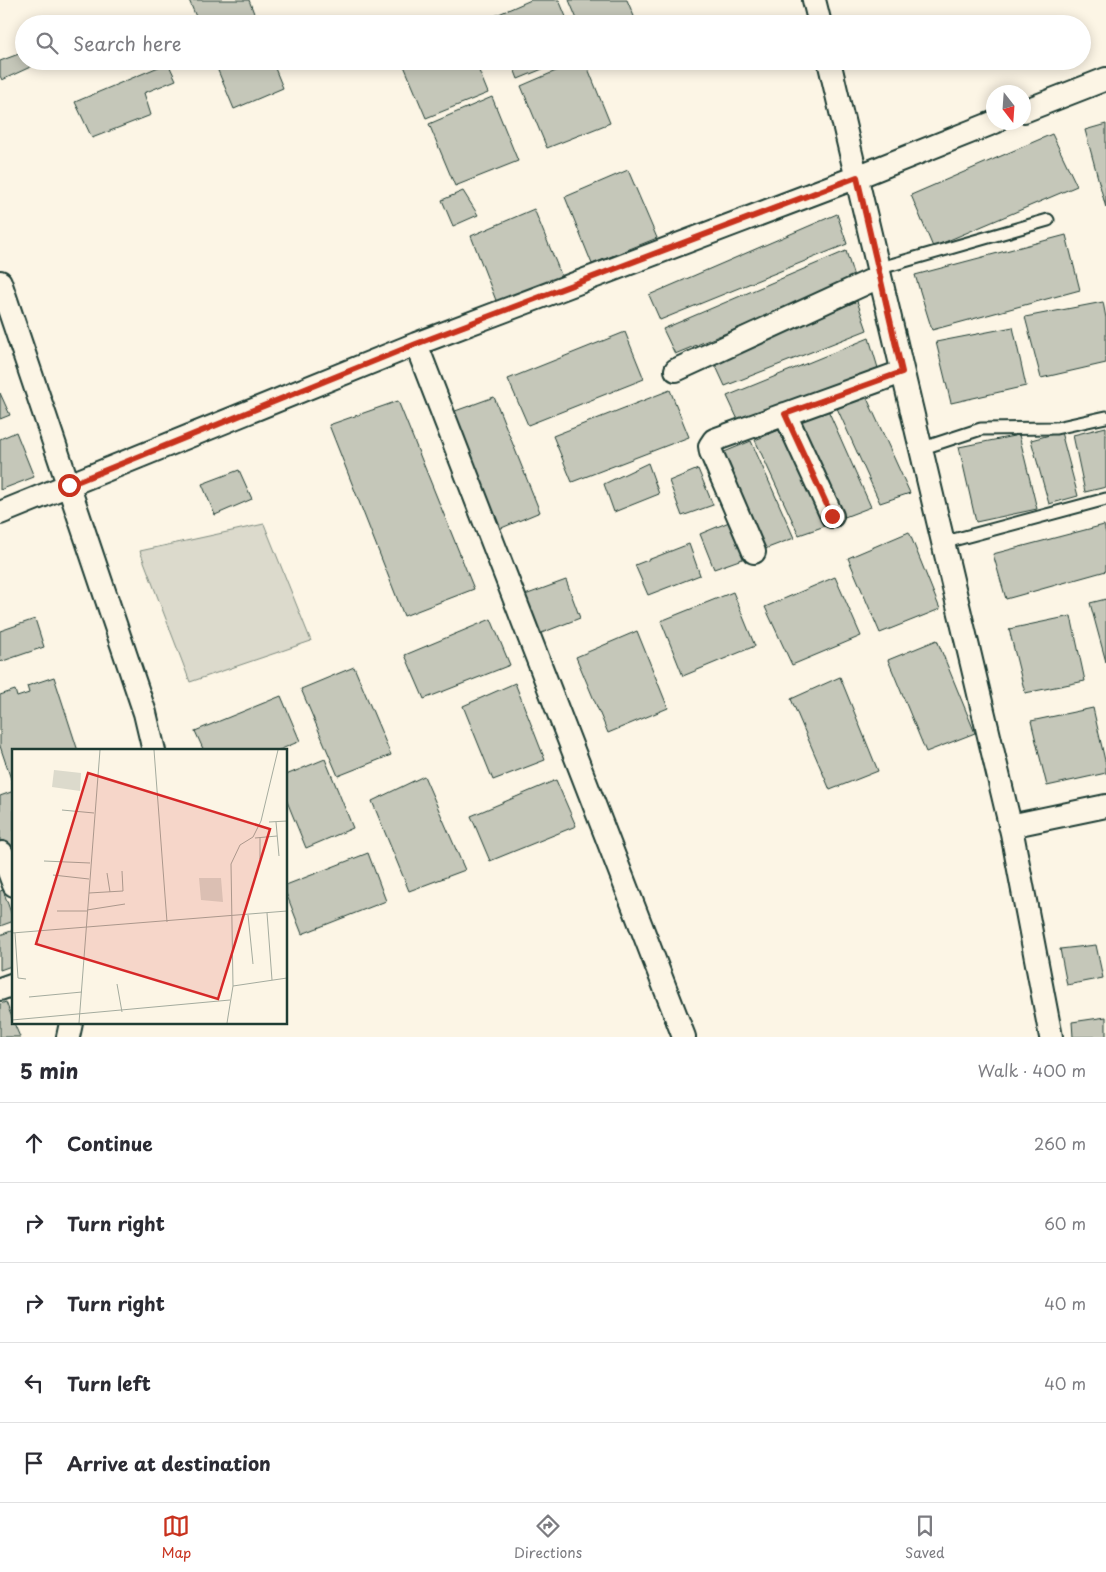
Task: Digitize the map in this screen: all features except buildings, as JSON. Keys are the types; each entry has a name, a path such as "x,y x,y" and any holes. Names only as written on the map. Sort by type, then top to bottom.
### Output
{"street":[{"path":"814,0 818,15"},
{"path":"831,70 1010,826 1051,1037"},
{"path":"1031,108 1106,79"},
{"path":"0,513 416,344 857,177 986,126"},
{"path":"676,370 878,273"},
{"path":"0,282 145,713 154,749"},
{"path":"416,344 684,1037"},
{"path":"754,552 711,452 710,446 714,440 902,372"},
{"path":"785,414 832,516"},
{"path":"1010,826 1106,806"},
{"path":"2,852 12,880"},
{"path":"0,989 12,985"},
{"path":"68,1037 71,1024"}],"lane":[{"path":"878,273 1048,220"},
{"path":"920,449 981,429 1056,428 1106,417"},
{"path":"942,542 1106,499"}],"shaded area":[{"path":"264,524 311,641 190,682 140,551"}],"route":[{"path":"69,485 416,344 857,177 902,372 785,414 832,516"}]}
